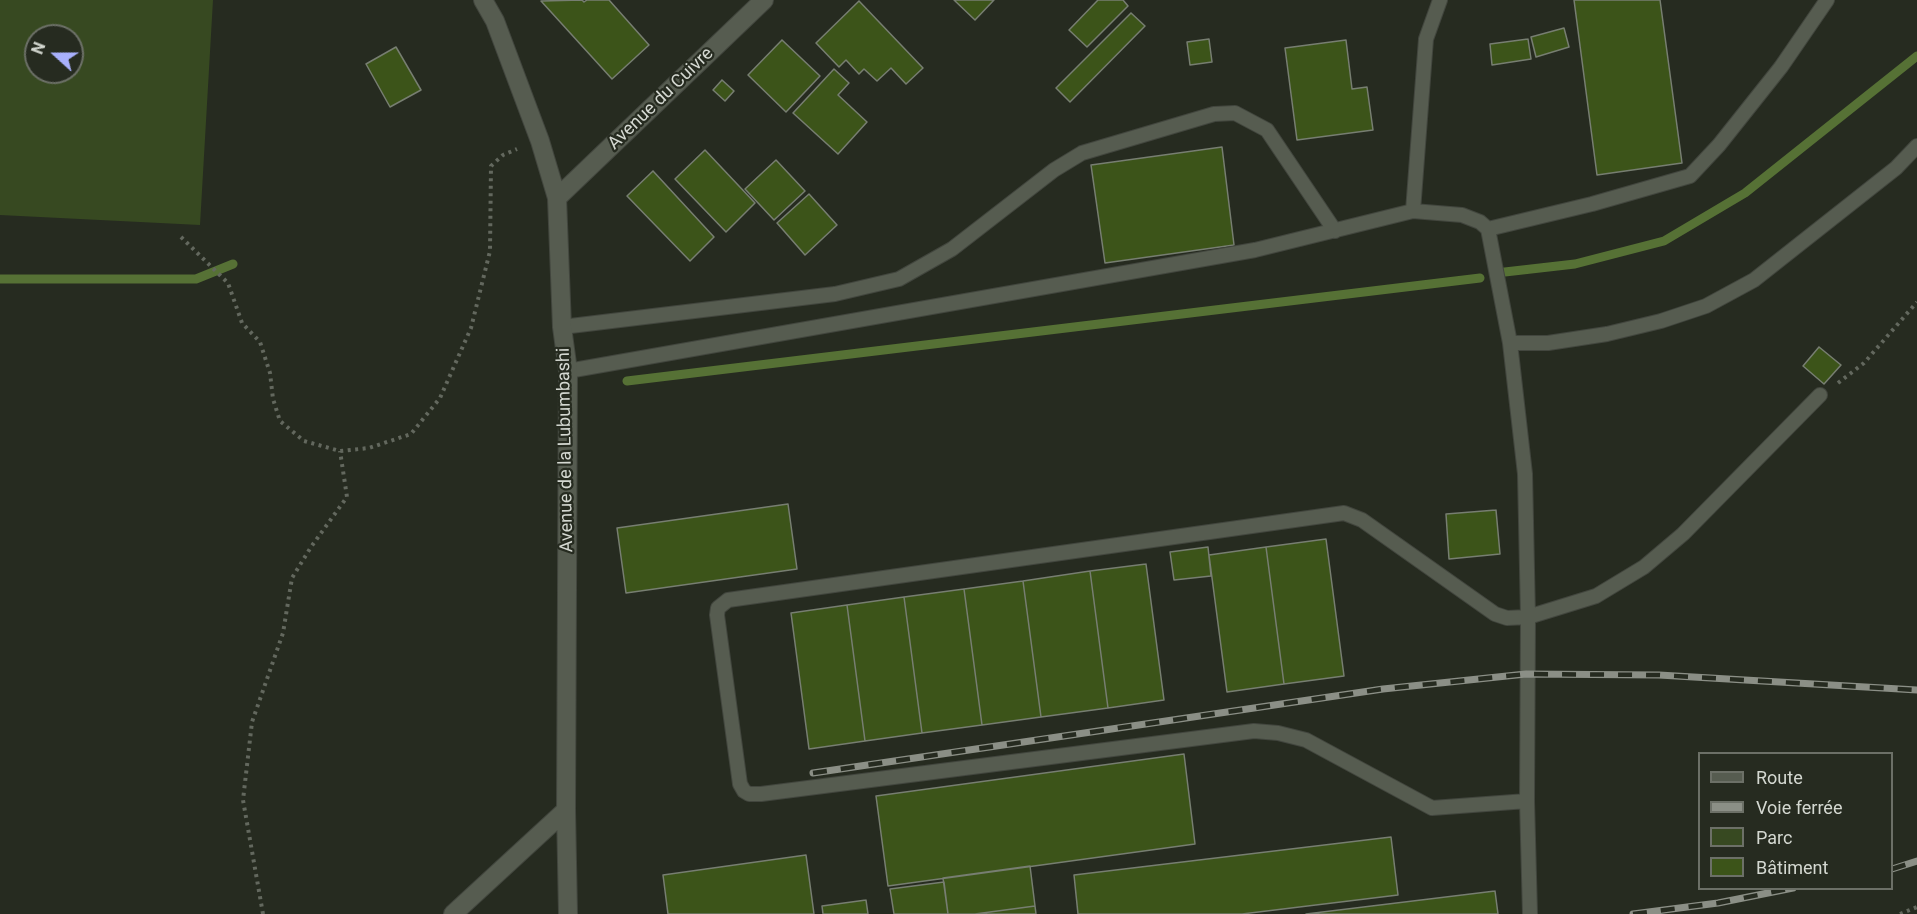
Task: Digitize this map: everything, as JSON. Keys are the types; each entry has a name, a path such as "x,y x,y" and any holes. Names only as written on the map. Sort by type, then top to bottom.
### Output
{"street":[{"name":"Avenue de la Lubumbashi","path":"483,0 495,21 540,141 556,198 562,327 568,371 566,810 568,914"},
{"name":"Avenue du Cuivre","path":"556,198 764,0"},
{"path":"453,914 566,810"}],"lane":[{"path":"1413,211 1426,39 1440,0"},
{"path":"1488,229 1592,204 1690,176 1719,145 1781,67 1827,0"},
{"path":"562,327 835,294 899,279 952,249 1054,170 1082,153 1214,114 1235,113 1268,130 1335,231"},
{"path":"1510,343 1548,343 1607,334 1661,321 1706,306 1754,280 1896,168 1917,146"},
{"path":"568,371 1255,250 1413,211 1462,215 1480,222 1488,229 1510,343 1525,474 1530,914"},
{"path":"1527,801 1432,808 1306,741 1278,733 1254,731 749,794 740,784 717,615 720,606 728,600 1344,513 1362,520 1495,614 1507,618 1528,617 1596,596 1644,567 1683,534 1820,395"}],"path":[{"path":"181,237 228,283 242,323 260,342 270,373 273,399 280,421 304,441 340,451 369,448 411,434 440,398 471,328 490,251 491,166 503,155 540,141"},
{"path":"1820,395 1864,363 1917,302"},
{"path":"263,914 243,800 252,722 283,633 292,578 310,548 347,498 340,451"},
{"path":"1900,914 1917,907"}],"green space":[{"path":"0,0 213,0 200,225 0,215"}],"building":[{"path":"582,0 584,2 609,0 649,45 612,79 541,1"},
{"path":"954,0 994,0 975,20"},
{"path":"1098,0 1123,0 1128,6 1087,47 1069,30"},
{"path":"1574,0 1660,0 1682,163 1597,175"},
{"path":"859,1 923,68 906,84 891,68 877,81 864,69 859,74 846,60 839,67 816,43"},
{"path":"1131,13 1145,26 1070,102 1056,88"},
{"path":"1564,28 1569,47 1536,57 1531,37"},
{"path":"1209,39 1212,62 1190,65 1187,42"},
{"path":"1528,39 1531,59 1492,65 1490,44"},
{"path":"782,40 820,76 786,112 748,75"},
{"path":"1346,40 1352,89 1367,87 1373,130 1297,140 1285,48"},
{"path":"396,47 421,90 390,107 366,64"},
{"path":"834,69 849,83 838,95 867,122 838,154 793,113"},
{"path":"722,80 734,91 725,101 713,90"},
{"path":"1222,147 1234,245 1105,263 1091,165"},
{"path":"705,150 755,203 726,232 675,179"},
{"path":"776,160 805,191 774,220 745,189"},
{"path":"653,171 714,237 690,261 627,196"},
{"path":"809,194 837,225 805,255 777,223"},
{"path":"1819,347 1841,365 1824,384 1803,366"},
{"path":"788,504 797,569 626,593 617,528"},
{"path":"1496,510 1500,554 1449,559 1446,514"},
{"path":"1326,539 1344,676 1284,684 1266,547"},
{"path":"1208,547 1211,576 1174,580 1170,552"},
{"path":"1266,547 1284,684 1227,692 1209,555"},
{"path":"1146,564 1164,700 1108,708 1090,571"},
{"path":"1090,571 1108,708 1041,717 1023,581"},
{"path":"1023,581 1041,717 982,725 964,589"},
{"path":"964,589 982,725 922,733 904,597"},
{"path":"904,597 922,733 865,741 847,605"},
{"path":"847,605 865,741 809,749 791,613"},
{"path":"1184,754 1195,844 888,886 876,796"},
{"path":"1391,837 1398,895 1242,914 1078,914 1074,875"},
{"path":"806,855 814,914 668,914 663,875"},
{"path":"1030,866 1035,906 975,914 948,914 943,878"},
{"path":"944,882 948,914 894,914 890,889"},
{"path":"1495,891 1498,914 1306,914"},
{"path":"866,900 868,914 823,914 822,906"},
{"path":"1035,906 1036,914 975,914"}],"waterway":[{"path":"1496,273 1575,264 1664,241 1745,193 1917,56"},
{"path":"0,279 196,279 233,264"},
{"path":"627,381 1480,278"}],"railway":[{"path":"813,773 1383,689 1526,674 1659,675 1917,690"},
{"path":"1893,869 1917,861"},
{"path":"1633,914 1718,903 1783,890"}]}
